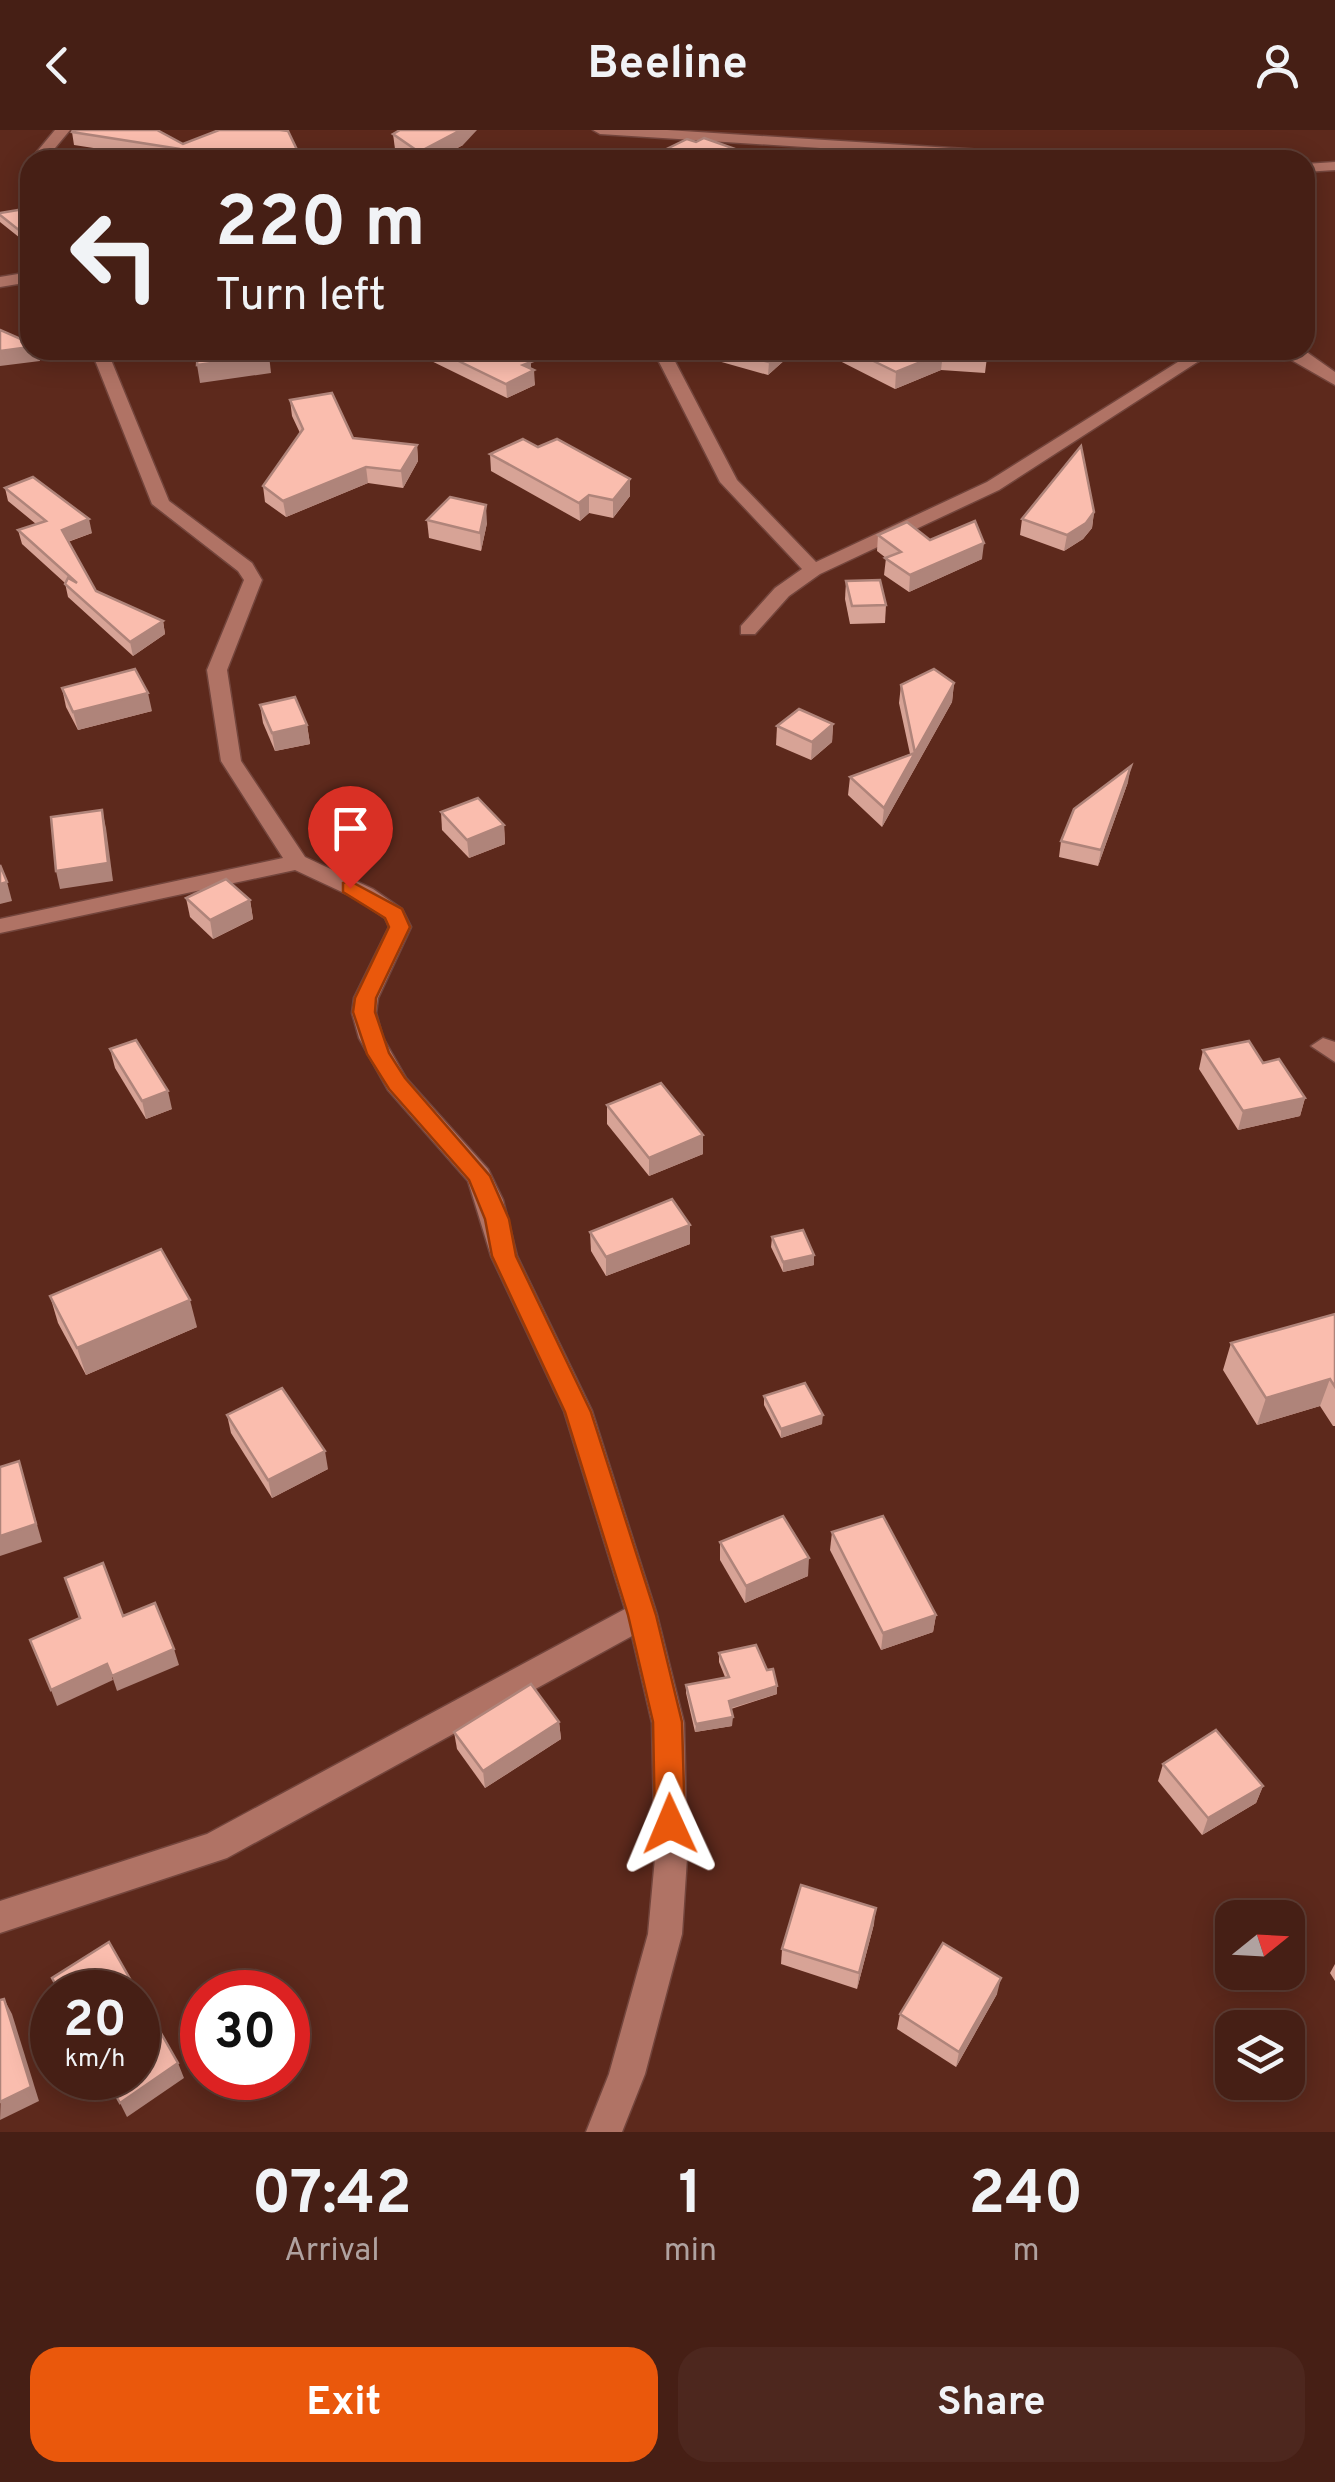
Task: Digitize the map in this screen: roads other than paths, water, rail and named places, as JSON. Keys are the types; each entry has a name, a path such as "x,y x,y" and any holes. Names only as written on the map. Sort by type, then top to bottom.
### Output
{"street":[{"path":"46,150 63,130"},
{"path":"600,130 917,150"},
{"path":"103,360 162,504 245,567 253,580 217,670 231,761 297,862 365,894 394,914 400,927 366,998 364,1012 371,1038 397,1084 479,1176 497,1219 504,1256 578,1412 642,1615 668,1722 671,1858 665,1934 626,2074 604,2132"},
{"path":"666,360 729,482 813,570"},
{"path":"748,630 782,592 813,570 993,486 1192,360"},
{"path":"1306,360 1335,380"},
{"path":"0,926 297,862"},
{"path":"0,1918 215,1847 642,1615"}]}
